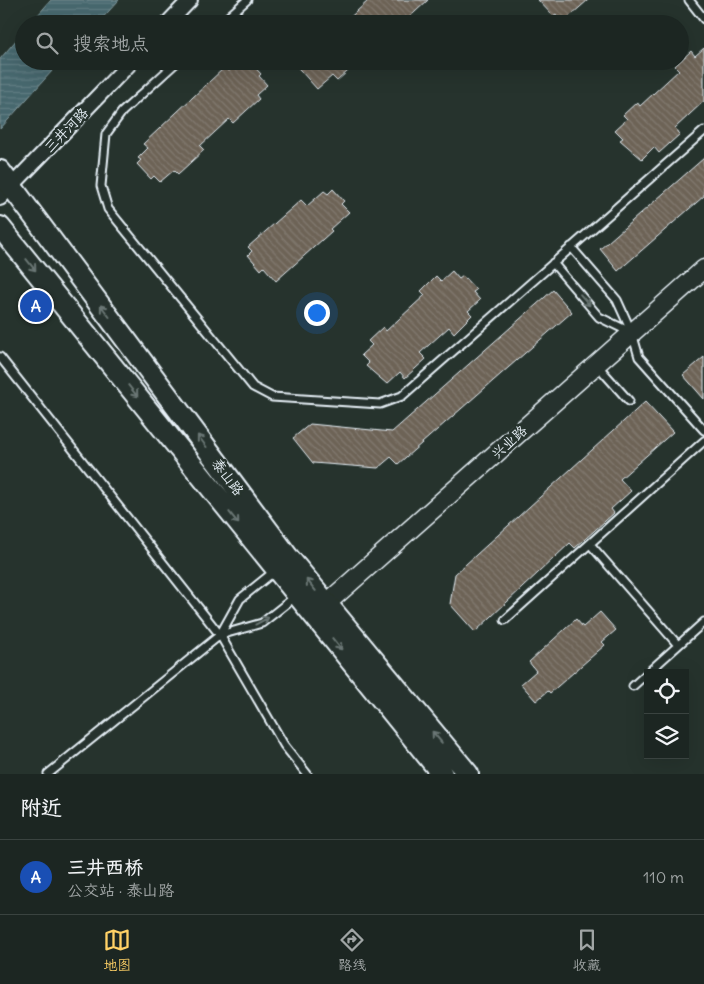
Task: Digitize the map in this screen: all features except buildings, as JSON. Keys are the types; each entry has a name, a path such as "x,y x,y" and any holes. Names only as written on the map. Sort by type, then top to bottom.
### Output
{"main road":[{"name":"泰山路","path":"4,186 288,557 320,609 442,774"},
{"name":"泰山路","path":"0,227 276,570 297,594 320,609 468,774"}],"street":[{"path":"176,15 190,0"},
{"name":"三井河路","path":"4,186 123,70"},
{"name":"兴业路","path":"320,609 704,269"}],"lane":[{"path":"230,15 247,0"},
{"path":"689,0 704,18"},
{"path":"168,70 122,112 106,134 101,186 108,209 253,387 272,397 380,404 402,396 704,131"},
{"path":"571,247 617,300 632,333 639,357 704,430"},
{"path":"553,263 599,317 632,333"},
{"path":"0,357 220,635 284,745 307,774"},
{"path":"597,364 630,401"},
{"path":"505,620 704,441"},
{"path":"590,544 678,645"},
{"path":"48,774 220,635 240,599 276,570"},
{"path":"220,635 262,623 297,594"},
{"path":"633,686 704,622"}],"water":[{"path":"51,0 119,0 105,15 38,15"},
{"path":"15,42 15,70 53,70 0,129 0,59"}],"place":[{"name":"三井西桥","path":"36,306"}]}
